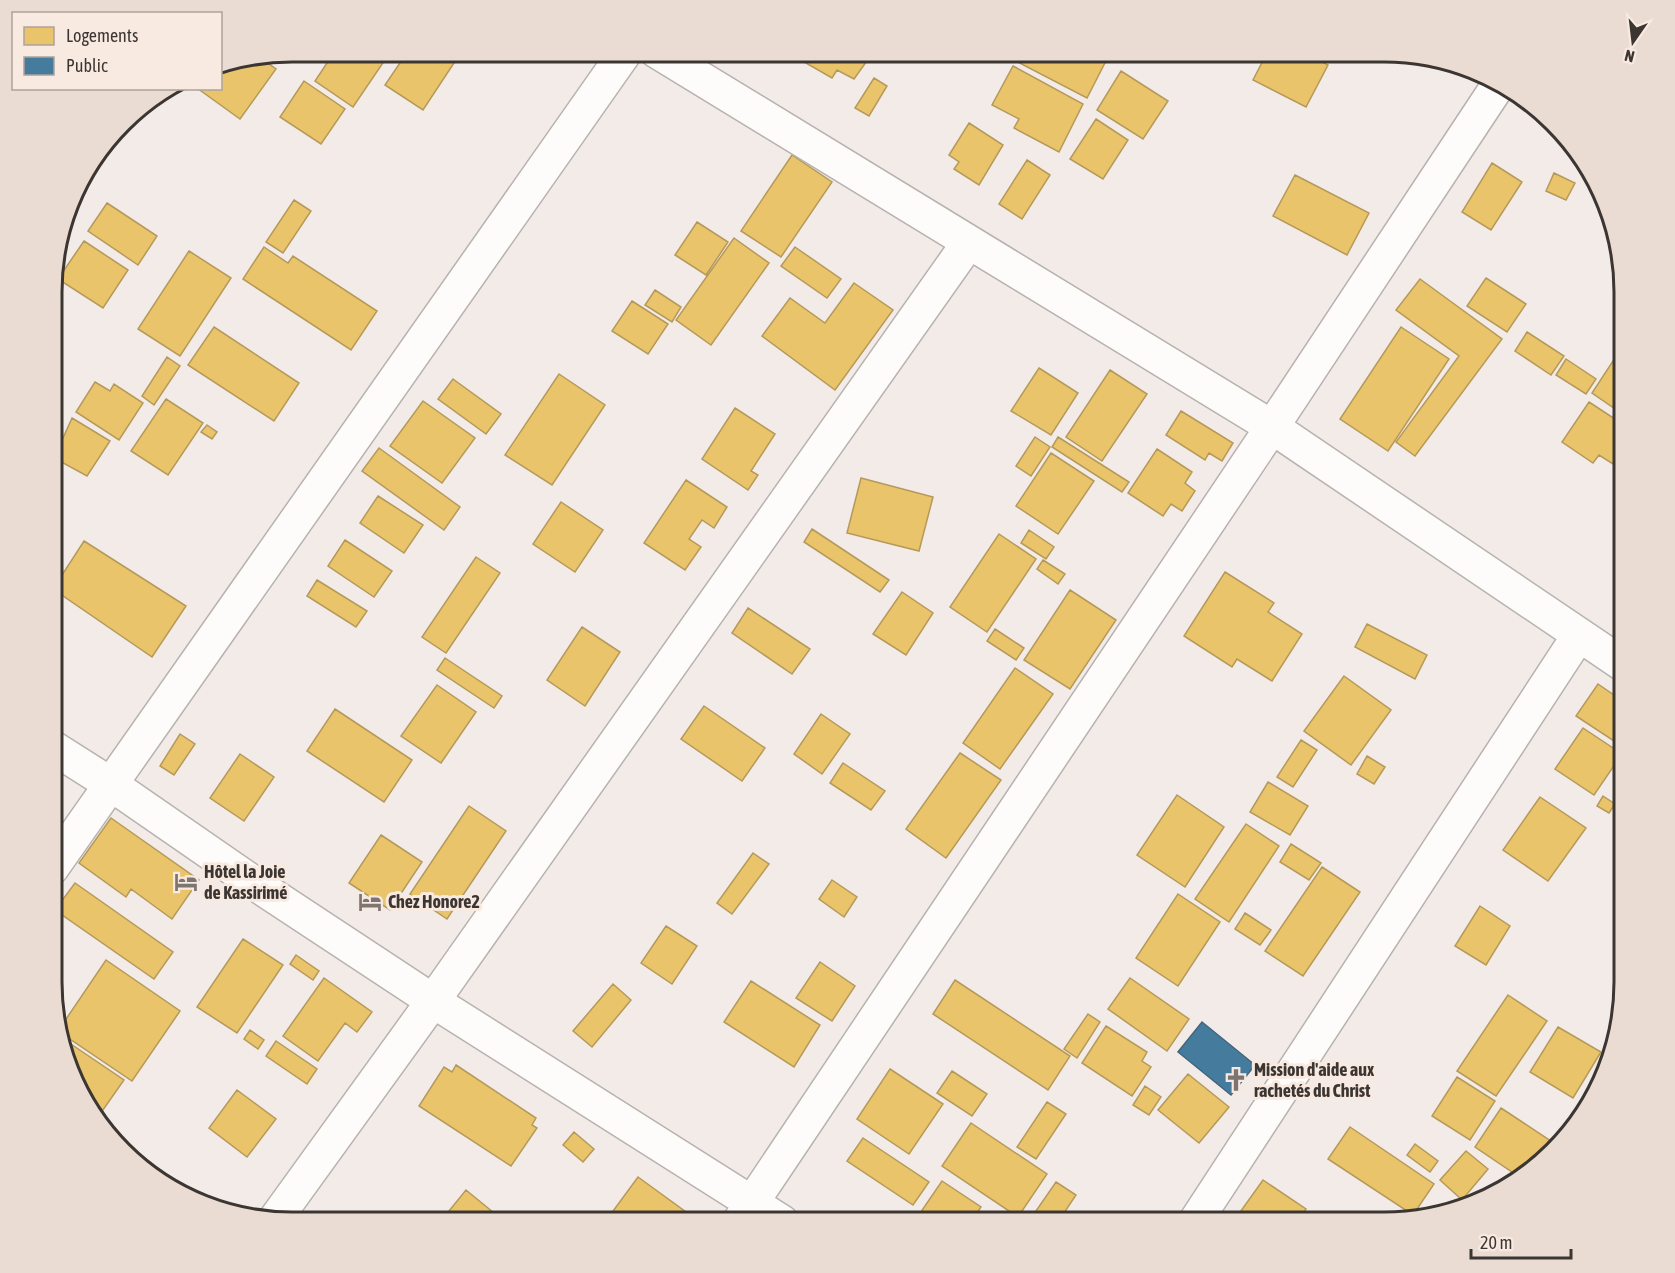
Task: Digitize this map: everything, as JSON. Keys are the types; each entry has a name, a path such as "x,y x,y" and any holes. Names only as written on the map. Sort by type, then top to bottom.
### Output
{"street":[{"path":"62,854 618,62"},
{"path":"674,62 1272,427 1614,658"},
{"path":"746,1212 1495,90"},
{"path":"281,1211 433,1001 969,242"},
{"path":"1202,1212 1579,635"},
{"path":"62,753 744,1212"}],"building: Logements":[{"path":"328,62 384,62 353,107 315,81"},
{"path":"401,62 454,63 423,110 385,85"},
{"path":"804,62 866,62 854,79 837,70 832,78"},
{"path":"1018,62 1105,62 1087,98"},
{"path":"1262,62 1322,62 1328,65 1306,107 1253,80"},
{"path":"267,63 276,69 240,119 200,90 222,90 222,73"},
{"path":"1013,66 1083,104 1059,152 1014,128 1019,119 992,105"},
{"path":"1121,71 1168,101 1143,139 1097,110"},
{"path":"874,78 887,86 869,116 855,108"},
{"path":"304,81 345,109 321,144 280,117"},
{"path":"1096,119 1128,140 1103,179 1070,159"},
{"path":"969,123 1003,145 979,185 954,169 959,162 949,155"},
{"path":"792,155 832,182 781,257 741,231"},
{"path":"1027,160 1050,175 1022,219 999,204"},
{"path":"1492,163 1522,182 1491,230 1462,212"},
{"path":"1554,173 1575,183 1566,200 1546,191"},
{"path":"1295,175 1369,213 1347,255 1273,216"},
{"path":"294,200 311,211 283,253 266,242"},
{"path":"107,203 157,236 138,265 88,231"},
{"path":"697,222 728,242 706,275 675,255"},
{"path":"734,238 769,263 711,345 676,320"},
{"path":"84,241 128,270 103,308 62,282 62,273"},
{"path":"264,247 288,263 293,256 377,311 351,350 243,279"},
{"path":"795,247 841,279 827,298 781,266"},
{"path":"189,251 231,278 180,356 138,329"},
{"path":"1486,278 1526,304 1507,332 1467,306"},
{"path":"1420,279 1502,339 1415,456 1396,442 1459,356 1396,310"},
{"path":"854,283 893,310 835,390 762,336 790,298 825,323"},
{"path":"655,290 681,307 672,322 645,305"},
{"path":"632,301 668,324 648,354 612,331"},
{"path":"214,327 299,383 274,421 188,365"},
{"path":"1401,327 1449,359 1388,451 1340,419"},
{"path":"1527,332 1564,356 1551,375 1515,351"},
{"path":"167,357 180,366 154,405 142,396"},
{"path":"1566,359 1596,379 1586,394 1556,375"},
{"path":"1613,361 1614,362 1614,408 1592,393"},
{"path":"1039,368 1078,393 1051,435 1011,411"},
{"path":"1110,370 1147,394 1102,461 1066,437"},
{"path":"559,374 605,405 552,485 505,455"},
{"path":"453,379 501,414 486,434 438,399"},
{"path":"95,382 110,391 114,384 143,403 119,440 76,412"},
{"path":"166,399 203,423 168,475 131,451"},
{"path":"423,401 475,438 442,483 390,446"},
{"path":"1589,402 1614,418 1613,464 1599,455 1593,463 1562,442"},
{"path":"735,408 775,434 751,471 758,475 748,490 702,459"},
{"path":"1181,411 1233,443 1222,461 1209,453 1205,460 1166,435"},
{"path":"72,418 110,441 87,476 62,462 62,440"},
{"path":"207,425 217,432 212,439 201,432"},
{"path":"1035,437 1050,447 1031,476 1016,466"},
{"path":"1058,437 1129,482 1122,492 1052,447"},
{"path":"379,448 460,507 444,530 362,471"},
{"path":"1157,449 1192,472 1185,483 1195,491 1182,511 1171,504 1163,516 1128,493"},
{"path":"1051,453 1094,481 1058,534 1016,506"},
{"path":"861,478 933,497 919,551 847,533"},
{"path":"686,480 727,507 714,528 702,520 689,539 701,547 685,570 644,543"},
{"path":"378,496 423,525 404,553 360,523"},
{"path":"561,502 603,530 575,572 533,544"},
{"path":"812,529 889,580 880,592 804,542"},
{"path":"1029,530 1054,547 1046,559 1021,543"},
{"path":"999,534 1036,559 987,632 950,607"},
{"path":"345,540 392,571 374,597 328,566"},
{"path":"84,541 186,606 152,657 62,595 62,575"},
{"path":"476,557 500,573 446,653 422,637"},
{"path":"1043,560 1065,574 1058,584 1037,569"},
{"path":"1225,572 1274,603 1268,612 1302,634 1272,681 1237,659 1232,667 1184,636"},
{"path":"317,580 367,611 356,627 307,596"},
{"path":"1070,590 1116,620 1070,689 1024,660"},
{"path":"902,592 933,613 906,655 873,634"},
{"path":"748,608 810,649 792,674 732,633"},
{"path":"1367,624 1427,655 1415,679 1355,647"},
{"path":"582,627 620,652 585,706 547,680"},
{"path":"995,629 1024,648 1016,660 987,641"},
{"path":"445,658 502,696 494,708 437,670"},
{"path":"1015,668 1053,694 1000,769 963,743"},
{"path":"1344,676 1391,710 1351,765 1304,731"},
{"path":"1598,684 1614,695 1614,741 1576,716"},
{"path":"437,685 476,712 441,763 401,736"},
{"path":"704,706 765,748 742,781 681,739"},
{"path":"335,709 412,760 384,802 307,751"},
{"path":"821,714 850,734 822,774 794,754"},
{"path":"1583,728 1614,749 1614,766 1594,795 1555,769"},
{"path":"180,734 195,744 174,775 160,766"},
{"path":"1301,740 1317,750 1293,787 1277,777"},
{"path":"960,753 1001,780 946,858 906,829"},
{"path":"240,754 274,777 244,821 210,798"},
{"path":"1367,756 1385,767 1374,784 1357,774"},
{"path":"843,763 885,791 871,810 830,783"},
{"path":"1268,782 1308,806 1290,835 1250,812"},
{"path":"1177,795 1224,827 1185,887 1137,855"},
{"path":"1603,796 1614,803 1609,813 1597,806"},
{"path":"1540,797 1586,828 1548,881 1503,850"},
{"path":"469,806 506,831 447,919 410,894"},
{"path":"111,818 199,880 172,919 131,889 126,897 79,863"},
{"path":"1246,824 1279,846 1229,922 1195,899"},
{"path":"381,835 422,862 390,910 349,883"},
{"path":"1291,844 1321,863 1309,880 1280,862"},
{"path":"753,853 769,864 732,914 717,903"},
{"path":"1322,867 1360,892 1303,976 1265,951"},
{"path":"832,880 857,897 844,917 819,899"},
{"path":"75,883 173,952 154,979 62,915 62,901"},
{"path":"1178,894 1220,922 1178,986 1136,958"},
{"path":"1480,906 1510,926 1486,965 1455,946"},
{"path":"1245,913 1271,930 1260,945 1235,929"},
{"path":"666,926 697,946 672,984 641,963"},
{"path":"243,939 283,965 237,1033 197,1007"},
{"path":"296,955 319,971 313,980 290,964"},
{"path":"106,960 180,1011 132,1081 68,1038 65,1021"},
{"path":"820,962 855,986 832,1021 796,998"},
{"path":"324,978 372,1012 357,1032 345,1023 318,1061 283,1036"},
{"path":"1130,978 1189,1019 1167,1051 1108,1009"},
{"path":"955,980 1070,1056 1048,1090 933,1014"},
{"path":"751,981 820,1025 794,1067 724,1022"},
{"path":"613,984 631,1000 592,1047 573,1031"},
{"path":"1508,995 1547,1021 1496,1096 1457,1071"},
{"path":"1088,1014 1100,1022 1077,1058 1064,1049"},
{"path":"1106,1026 1147,1052 1142,1061 1151,1067 1132,1096 1082,1063"},
{"path":"1558,1027 1601,1052 1573,1098 1530,1072"},
{"path":"250,1030 264,1040 258,1049 244,1039"},
{"path":"276,1041 317,1069 307,1084 266,1056"},
{"path":"70,1043 124,1080 102,1112 85,1083"},
{"path":"456,1065 536,1118 532,1125 537,1128 511,1166 419,1106 444,1067 452,1072"},
{"path":"890,1069 943,1104 909,1154 857,1119"},
{"path":"952,1071 987,1094 972,1116 937,1093"},
{"path":"1188,1074 1229,1107 1199,1143 1158,1110"},
{"path":"1457,1077 1495,1101 1470,1140 1432,1116"},
{"path":"1145,1086 1161,1097 1149,1115 1133,1105"},
{"path":"237,1090 276,1119 247,1157 209,1128"},
{"path":"1047,1102 1066,1114 1036,1159 1017,1147"},
{"path":"1501,1108 1550,1140 1512,1172 1475,1147"},
{"path":"971,1123 1047,1174 1021,1212 1011,1212 942,1166"},
{"path":"1350,1127 1434,1184 1417,1209 1406,1211 1328,1159"},
{"path":"574,1132 594,1149 583,1162 563,1145"},
{"path":"863,1138 929,1182 913,1205 847,1161"},
{"path":"1415,1144 1438,1161 1430,1172 1407,1155"},
{"path":"1466,1151 1488,1169 1465,1196 1460,1198 1440,1180"},
{"path":"638,1177 686,1212 612,1212"},
{"path":"1263,1180 1306,1209 1304,1212 1240,1212"},
{"path":"942,1181 981,1207 978,1212 921,1212"},
{"path":"1056,1182 1076,1195 1065,1212 1035,1212"},
{"path":"466,1190 493,1212 448,1212"}],"building: Public":[{"path":"1202,1022 1255,1065 1231,1095 1178,1052"}],"place":[{"name":"Hôtel la Joie de Kassirimé","path":"186,882"},
{"name":"Chez Honore2","path":"370,902"},
{"name":"Mission d'aide aux rachetés du Christ","path":"1236,1080"}]}
